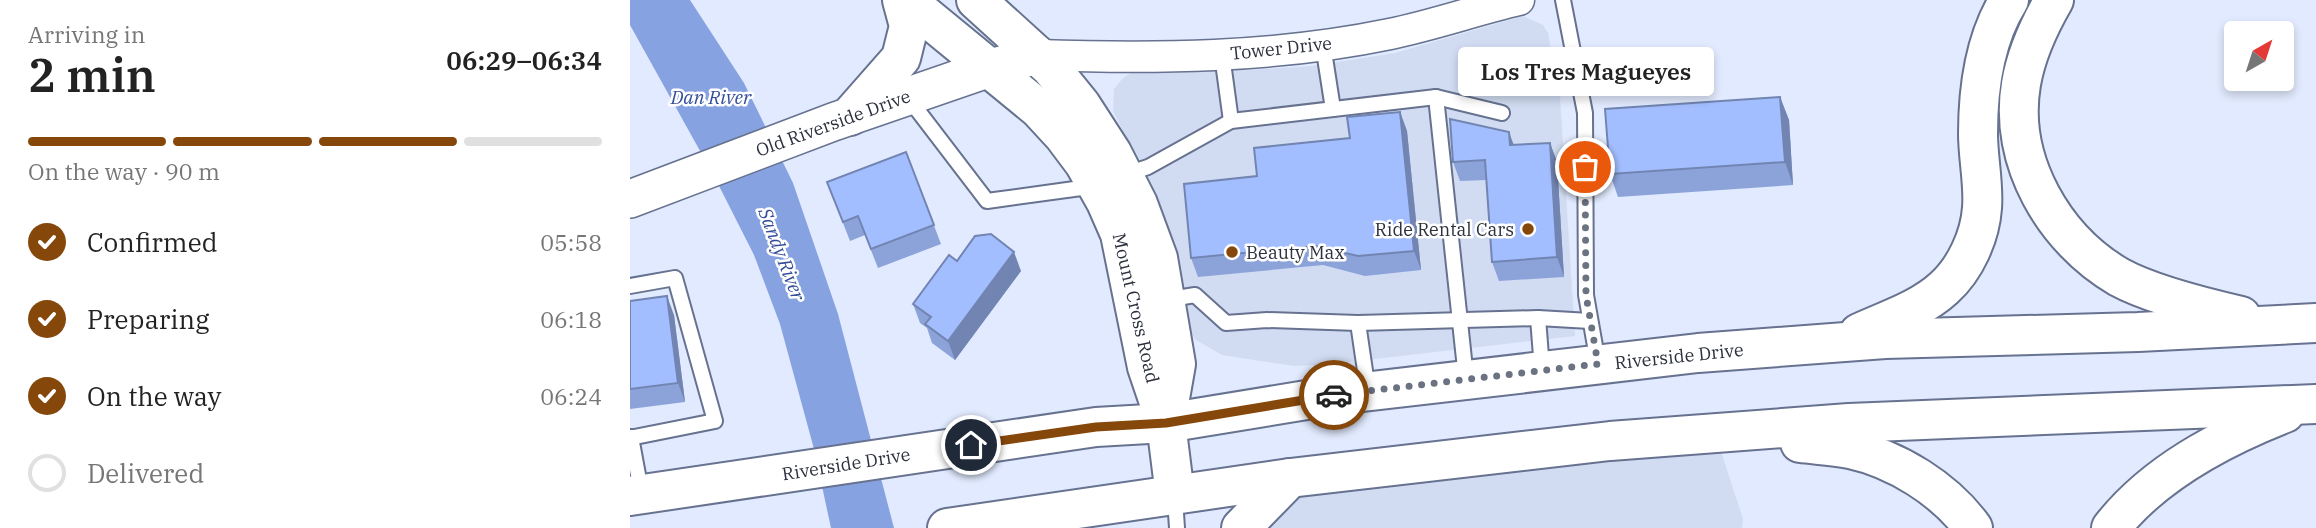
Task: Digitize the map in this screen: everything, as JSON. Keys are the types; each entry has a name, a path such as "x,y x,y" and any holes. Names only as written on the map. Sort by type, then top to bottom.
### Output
{"main road":[{"name":"Mount Cross Road","path":"904,0 1039,109 1084,163 1138,204 1158,258 1150,302 1176,364 1166,423 1176,511"},
{"path":"842,119 901,58 909,26 904,0"},
{"name":"Mount Cross Road","path":"976,0 1038,55 1082,105 1110,181"},
{"path":"1836,343 1922,305 1944,288 1965,261 1977,235 1982,208 1978,133 1981,86 1991,40 2000,14 2009,0"},
{"path":"2054,0 2027,56 2019,114 2024,148 2034,182 2050,213 2072,241 2099,264 2122,278 2173,298 2238,316 2304,324"},
{"name":"Riverside Drive","path":"636,495 1096,427 1166,423 1368,391 1699,353 1836,343 2304,324"},
{"path":"947,528 1176,511 1290,478 1610,441 1863,422 2312,404"},
{"path":"2111,528 2126,509 2155,484 2203,452 2254,425 2312,404"},
{"path":"1714,433 1850,449 1878,458 1912,474 1936,490 1973,528"},
{"path":"1241,528 1290,478"}],"street":[{"name":"Tower Drive","path":"1038,55 1132,58 1222,55 1324,45 1391,34 1520,0"},
{"name":"Old Riverside Drive","path":"637,196 907,96 1038,55"}],"lane":[{"path":"1563,0 1585,113 1586,295 1598,364"},
{"path":"1324,45 1333,109"},
{"path":"1222,55 1231,121"},
{"path":"907,96 987,201 1110,181 1148,167 1231,121 1436,97 1502,113"},
{"path":"1436,97 1466,380"},
{"path":"630,286 675,278 715,421 631,438 636,495"},
{"path":"1150,302 1195,295 1226,323 1279,320 1358,323 1538,318 1590,321"},
{"path":"1538,318 1542,371"},
{"path":"1358,323 1368,391"}],"shaded area":[{"path":"1523,16 1543,25 1548,33 1560,97 1575,336 1294,366 1222,355 1196,340 1188,329 1151,188 1113,111 1114,89 1123,78 1134,71 1249,70 1311,66 1395,53"},
{"path":"1715,433 1743,519 1742,528 1239,528 1290,478"}],"water":[{"name":"Dan River","path":"630,0 690,0 744,83 793,183 838,314 894,528 831,528 814,449 780,324 754,255 714,176 630,25"}],"building":[{"path":"1780,97 1785,162 1610,174 1605,109"},
{"path":"1400,112 1414,251 1358,256 1316,246 1191,258 1184,184 1257,176 1254,148 1350,138 1347,117"},
{"name":"Ride Rental Cars","path":"1450,119 1509,132 1510,145 1550,143 1557,257 1492,262 1485,160 1453,162"},
{"path":"906,152 934,225 871,249 858,216 843,222 827,182"},
{"path":"991,234 1014,252 948,341 925,324 931,317 913,304 949,255 957,261 975,236"},
{"path":"667,296 678,383 630,389 630,301"}],"way so far":[{"path":"1334,395 1598,364 1586,295 1585,167"}],"place":[{"name":"Los Tres Magueyes","path":"1585,167"},
{"name":"Ride Rental Cars","path":"1528,229"},
{"name":"Beauty Max","path":"1232,252"}],"route":[{"path":"971,445 1096,427 1166,423 1334,395"}],"water label":[{"name":"Sandy River","path":"782,254"}]}
